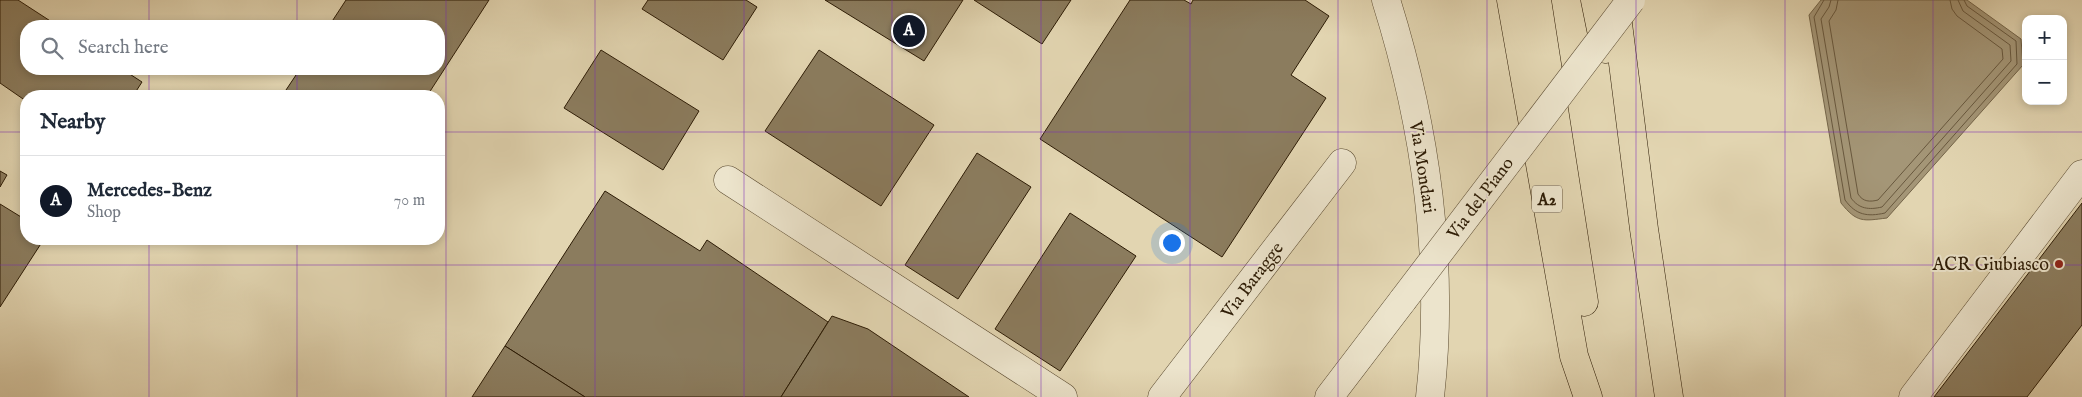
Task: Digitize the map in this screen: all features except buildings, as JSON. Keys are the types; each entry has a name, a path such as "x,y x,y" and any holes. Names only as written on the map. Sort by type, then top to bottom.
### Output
{"highway":[{"name":"A2","path":"1511,0 1574,356 1588,397"},
{"name":"A2","path":"1537,0 1598,397"},
{"path":"1594,0 1644,229"},
{"path":"1615,0 1644,229 1669,397"}],"street":[{"name":"Via Mondari","path":"1386,0 1411,90 1432,214 1435,315 1430,397"},
{"name":"Via del Piano","path":"1329,397 1631,0"},
{"name":"Via Baragge","path":"1162,397 1342,163"},
{"path":"1913,397 2082,174"},
{"path":"728,180 1063,397"}],"water":[{"path":"1821,0 1967,0 2021,39 2022,66 1887,218 1861,219 1847,210 1841,203 1809,15"}],"place":[{"name":"Mercedes-Benz","path":"909,31"},
{"name":"ACR Giubiasco","path":"2059,264"}]}
